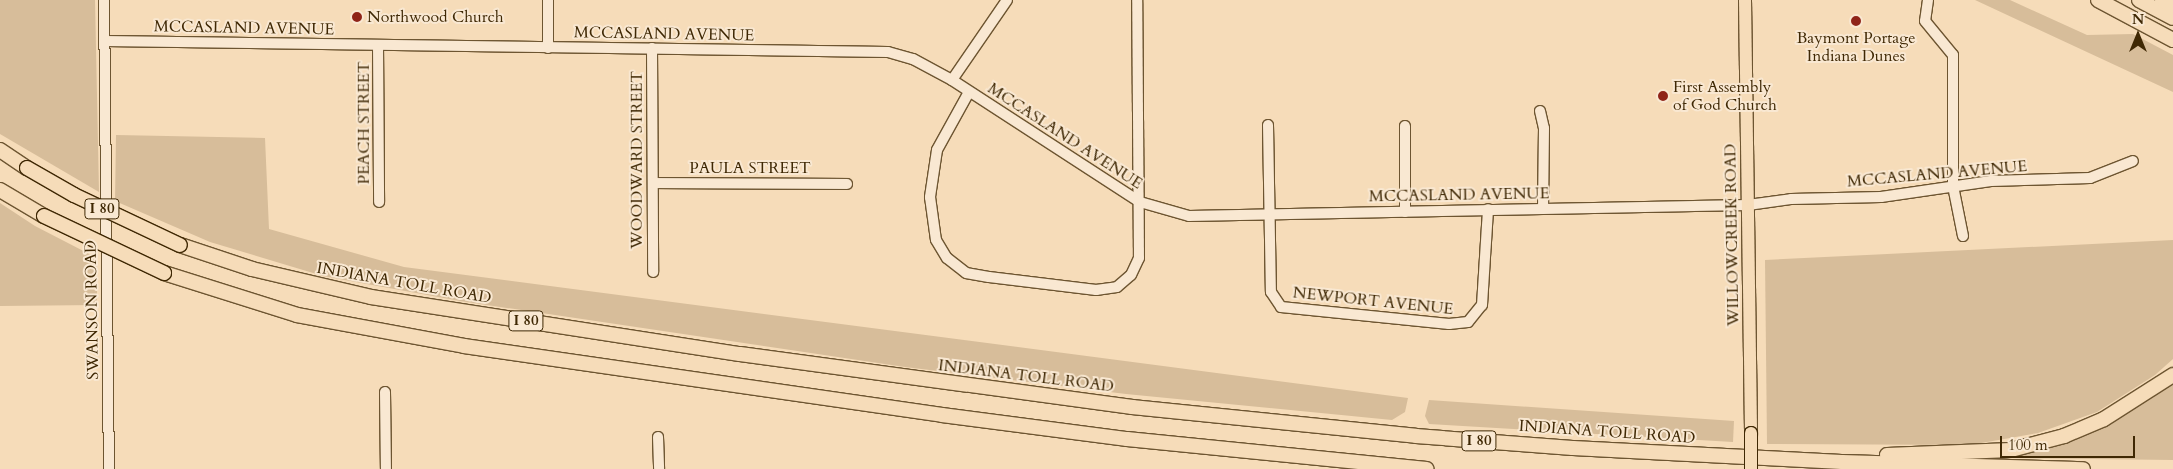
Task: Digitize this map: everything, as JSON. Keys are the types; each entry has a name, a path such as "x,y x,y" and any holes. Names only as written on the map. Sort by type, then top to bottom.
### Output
{"highway":[{"path":"2098,0 2173,40"},
{"path":"2139,0 2173,18"},
{"path":"2162,0 2173,6"},
{"name":"INDIANA TOLL ROAD","path":"0,150 27,168 82,199 180,245 252,268 371,297 961,385 1416,436 1842,462 2083,469"},
{"name":"I 80","path":"0,190 44,216 164,273 297,315 464,346 1127,439 1426,469"},
{"path":"1842,462 1888,455 2011,450 2064,436 2104,419 2173,375"}],"main road":[{"name":"WILLOWCREEK ROAD","path":"1745,0 1751,469"}],"street":[{"name":"SWANSON ROAD","path":"104,0 109,469"},
{"path":"548,0 548,48"},
{"path":"952,80 1007,0"},
{"path":"969,92 937,150 930,197 936,240 947,258 966,273 1096,290 1111,289 1125,282 1139,258 1137,0"},
{"path":"1928,0 1925,22 1953,55 1953,186 1963,236"},
{"name":"MCCASLAND AVENUE","path":"105,41 888,52 913,59 952,80 1140,202 1190,216 1748,205 1791,199 1881,197 1991,181 2090,178 2133,161"},
{"name":"PEACH STREET","path":"378,45 379,202"},
{"name":"WOODWARD STREET","path":"652,48 652,272"},
{"path":"1540,111 1544,128 1543,208"},
{"name":"NEWPORT AVENUE","path":"1268,125 1271,292 1281,306 1460,324 1475,317 1482,304 1488,209"},
{"path":"1405,126 1405,212"},
{"name":"PAULA STREET","path":"653,183 846,184"},
{"path":"385,392 386,469"},
{"path":"658,437 659,469"}],"shaded area":[{"path":"0,0 95,0 99,192 0,134"},
{"path":"1975,0 2010,0 2087,35 2133,34 2173,55 2173,92"},
{"path":"116,135 265,138 269,229 404,267 1408,398 1405,412 1392,420 1126,394 905,367 460,301 323,276 210,242 115,201"},
{"path":"0,203 35,226 97,258 97,305 0,306"},
{"path":"2173,240 2173,359 2155,375 2097,412 2038,433 1970,445 1767,444 1765,260"},
{"path":"2173,381 2173,460 2006,458 2078,436 2118,418"},
{"path":"1429,400 1734,421 1733,442 1429,424 1425,416"}],"place":[{"name":"Northwood Church","path":"357,17"},
{"name":"Baymont Portage Indiana Dunes","path":"1856,21"},
{"name":"First Assembly of God Church","path":"1663,96"}]}
